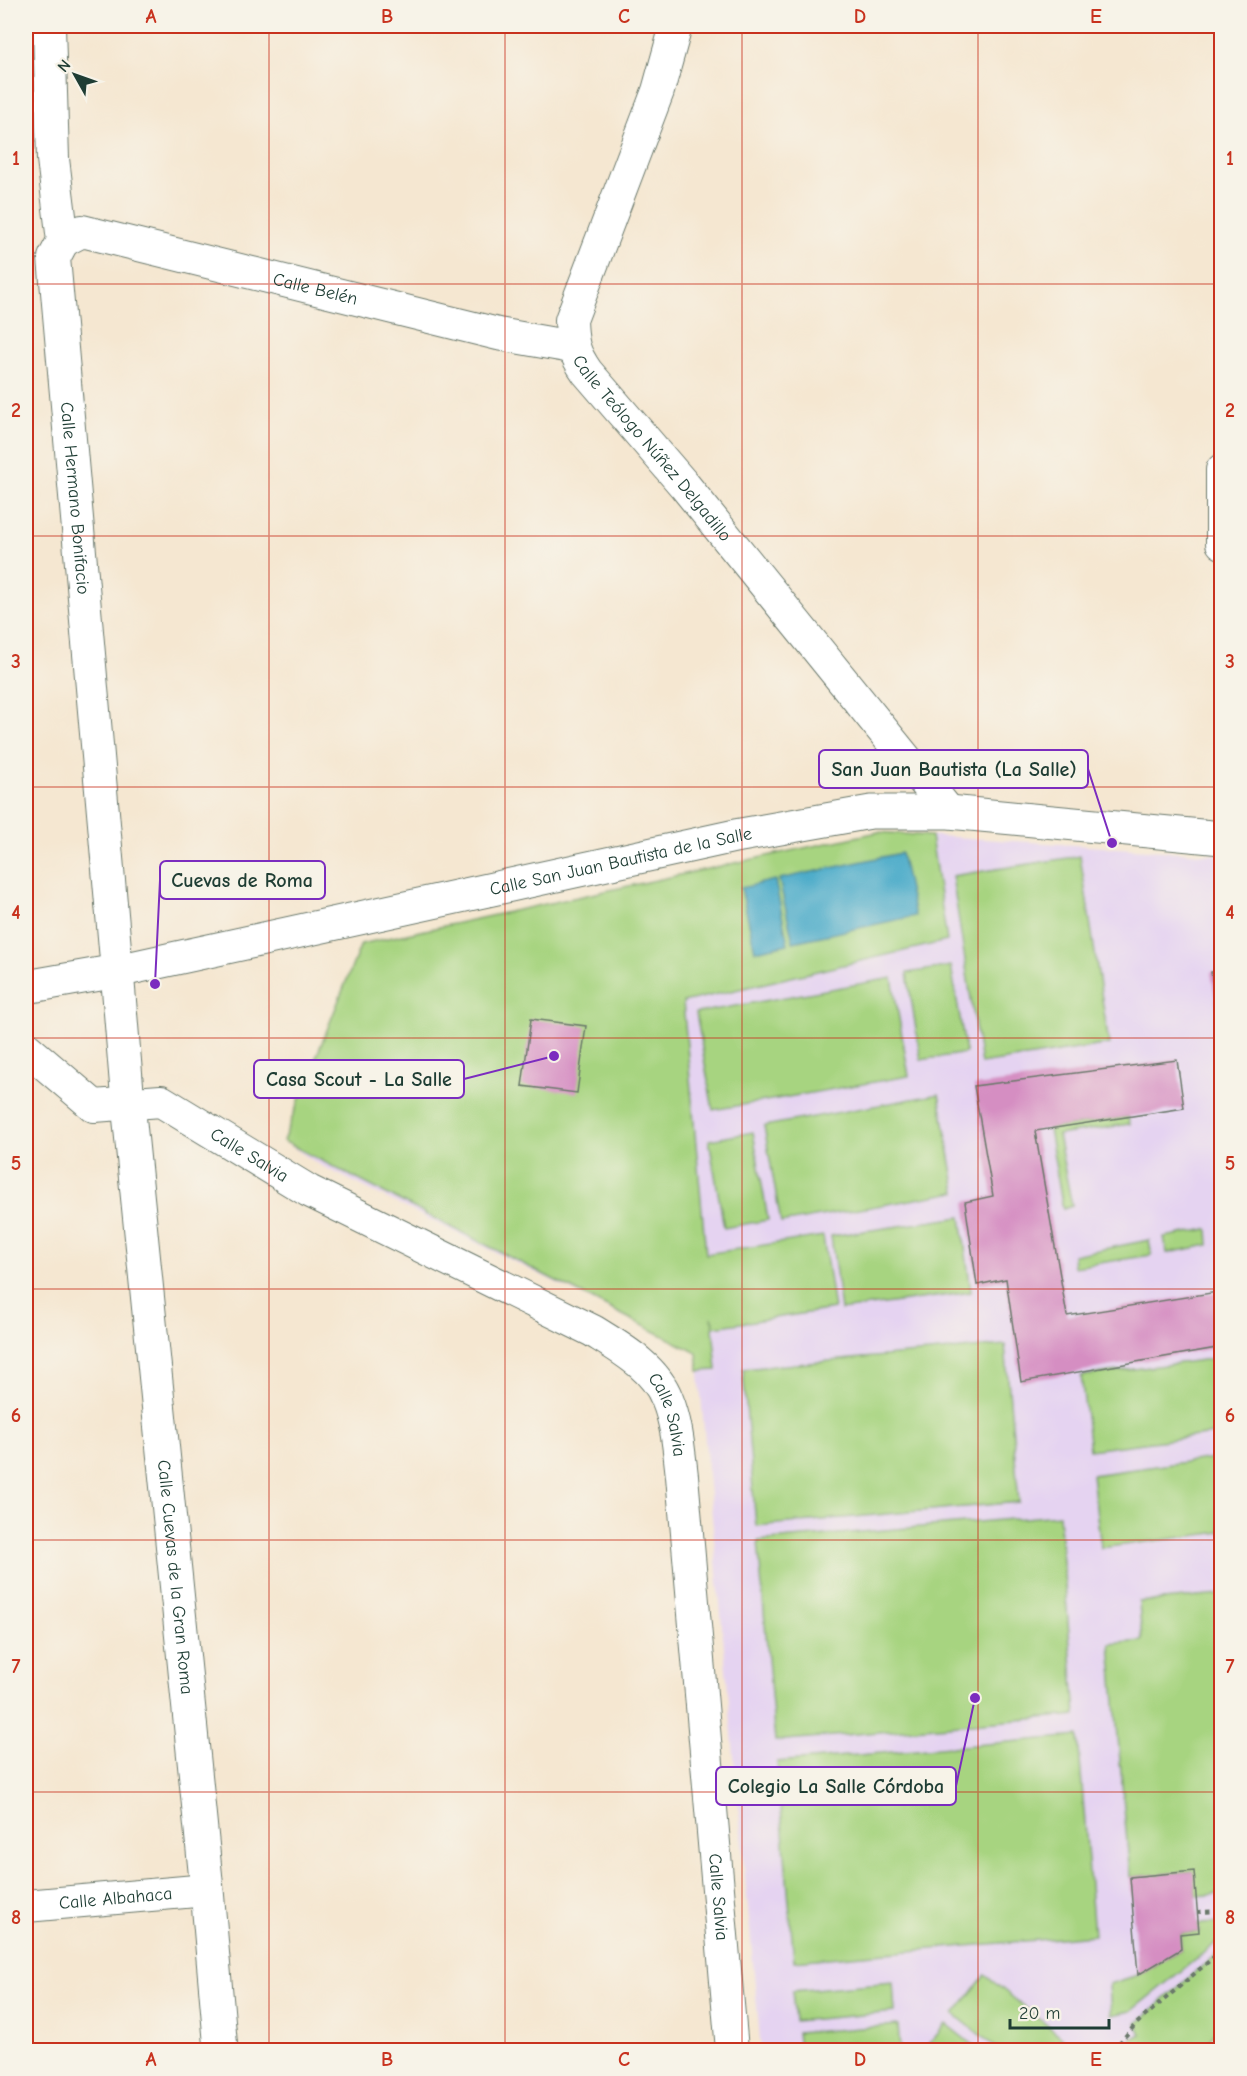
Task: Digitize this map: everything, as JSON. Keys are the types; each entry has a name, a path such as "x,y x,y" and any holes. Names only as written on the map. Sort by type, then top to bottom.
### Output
{"street":[{"name":"Calle Hermano Bonifacio","path":"49,26 53,159 63,241 54,258 117,971"},
{"name":"Calle Teólogo Núñez Delgadillo","path":"676,26 658,91 574,310 571,320 572,346 577,359 587,372 685,486 949,812"},
{"name":"Calle Belén","path":"63,241 82,231 498,334 572,346"},
{"path":"1221,470 1221,543"},
{"name":"Calle San Juan Bautista de la Salle","path":"26,987 117,971 735,836 872,812 949,812 1221,838"},
{"name":"Calle Cuevas de la Gran Roma","path":"117,971 221,2050"},
{"path":"26,1048 94,1106 129,1102"},
{"name":"Calle Salvia","path":"129,1102 161,1101 309,1191 593,1331 629,1354 651,1374 667,1397 676,1433 682,1476 732,2050"},
{"name":"Calle Albahaca","path":"26,1906 207,1890"}],"path":[{"path":"1197,1912 1221,1911"},
{"path":"1113,2050 1136,2024 1221,1950"}],"shaded area":[{"path":"878,832 1221,855 1222,2026 1201,2050 761,2050 697,1353 320,1165 283,1141 361,944"}],"green space":[{"path":"878,832 931,836 947,941 683,1002 706,1254 823,1236 834,1309 714,1327 712,1317 717,1370 699,1371 697,1353 283,1141 361,944"},
{"path":"1080,856 1109,1044 981,1064 952,876"},
{"path":"951,966 966,1053 921,1060 907,973"},
{"path":"892,978 909,1076 713,1110 696,1013"},
{"path":"939,1094 956,1192 781,1223 764,1126"},
{"path":"1128,1117 1130,1124 1058,1135 1072,1206 1063,1209 1049,1129"},
{"path":"753,1132 768,1220 724,1228 709,1140"},
{"path":"961,1217 971,1292 841,1310 831,1236"},
{"path":"1208,1229 1209,1245 1167,1253 1164,1237"},
{"path":"1149,1240 1152,1255 1074,1267 1073,1255"},
{"path":"1005,1345 1019,1502 756,1526 743,1369"},
{"path":"1218,1358 1222,1383 1221,1433 1090,1450 1081,1376"},
{"path":"1221,1457 1221,1532 1101,1548 1092,1475"},
{"path":"1059,1515 1076,1715 775,1741 758,1541"},
{"path":"1221,1595 1221,1894 1196,1896 1193,1871 1130,1877 1110,1644 1142,1641 1139,1602"},
{"path":"1078,1736 1094,1935 794,1961 777,1762"},
{"path":"1221,1923 1221,1939 1131,2011 1111,2015 1109,1984 1138,1975 1181,1949 1180,1934 1199,1932 1198,1924"},
{"path":"1221,1950 1221,2026 1201,2050 1118,2050 1116,2048 1141,2034 1136,2024"},
{"path":"985,1975 1063,2038 1053,2050 999,2050 954,2014"},
{"path":"893,1982 895,2012 795,2021 792,1991"},
{"path":"946,2024 979,2050 924,2050"},
{"path":"898,2025 900,2050 799,2050 797,2033"}],"water":[{"path":"901,853 915,916 793,942 779,879"},
{"path":"775,880 788,944 755,951 741,888"}],"building":[{"path":"1222,970 1222,1027 1220,1027 1211,972"},
{"path":"531,1019 586,1026 577,1093 522,1086"},
{"path":"1177,1060 1184,1108 1035,1131 1067,1316 1217,1292 1222,1318 1222,1347 1021,1382 1006,1279 977,1285 965,1202 993,1196 974,1086"},
{"path":"1194,1871 1199,1932 1180,1934 1181,1949 1138,1975 1130,1877"}],"place":[{"name":"San Juan Bautista (La Salle)","path":"1112,843"},
{"name":"Cuevas de Roma","path":"155,984"},
{"name":"Casa Scout - La Salle","path":"554,1056"},
{"name":"Colegio La Salle Córdoba","path":"975,1698"}]}
